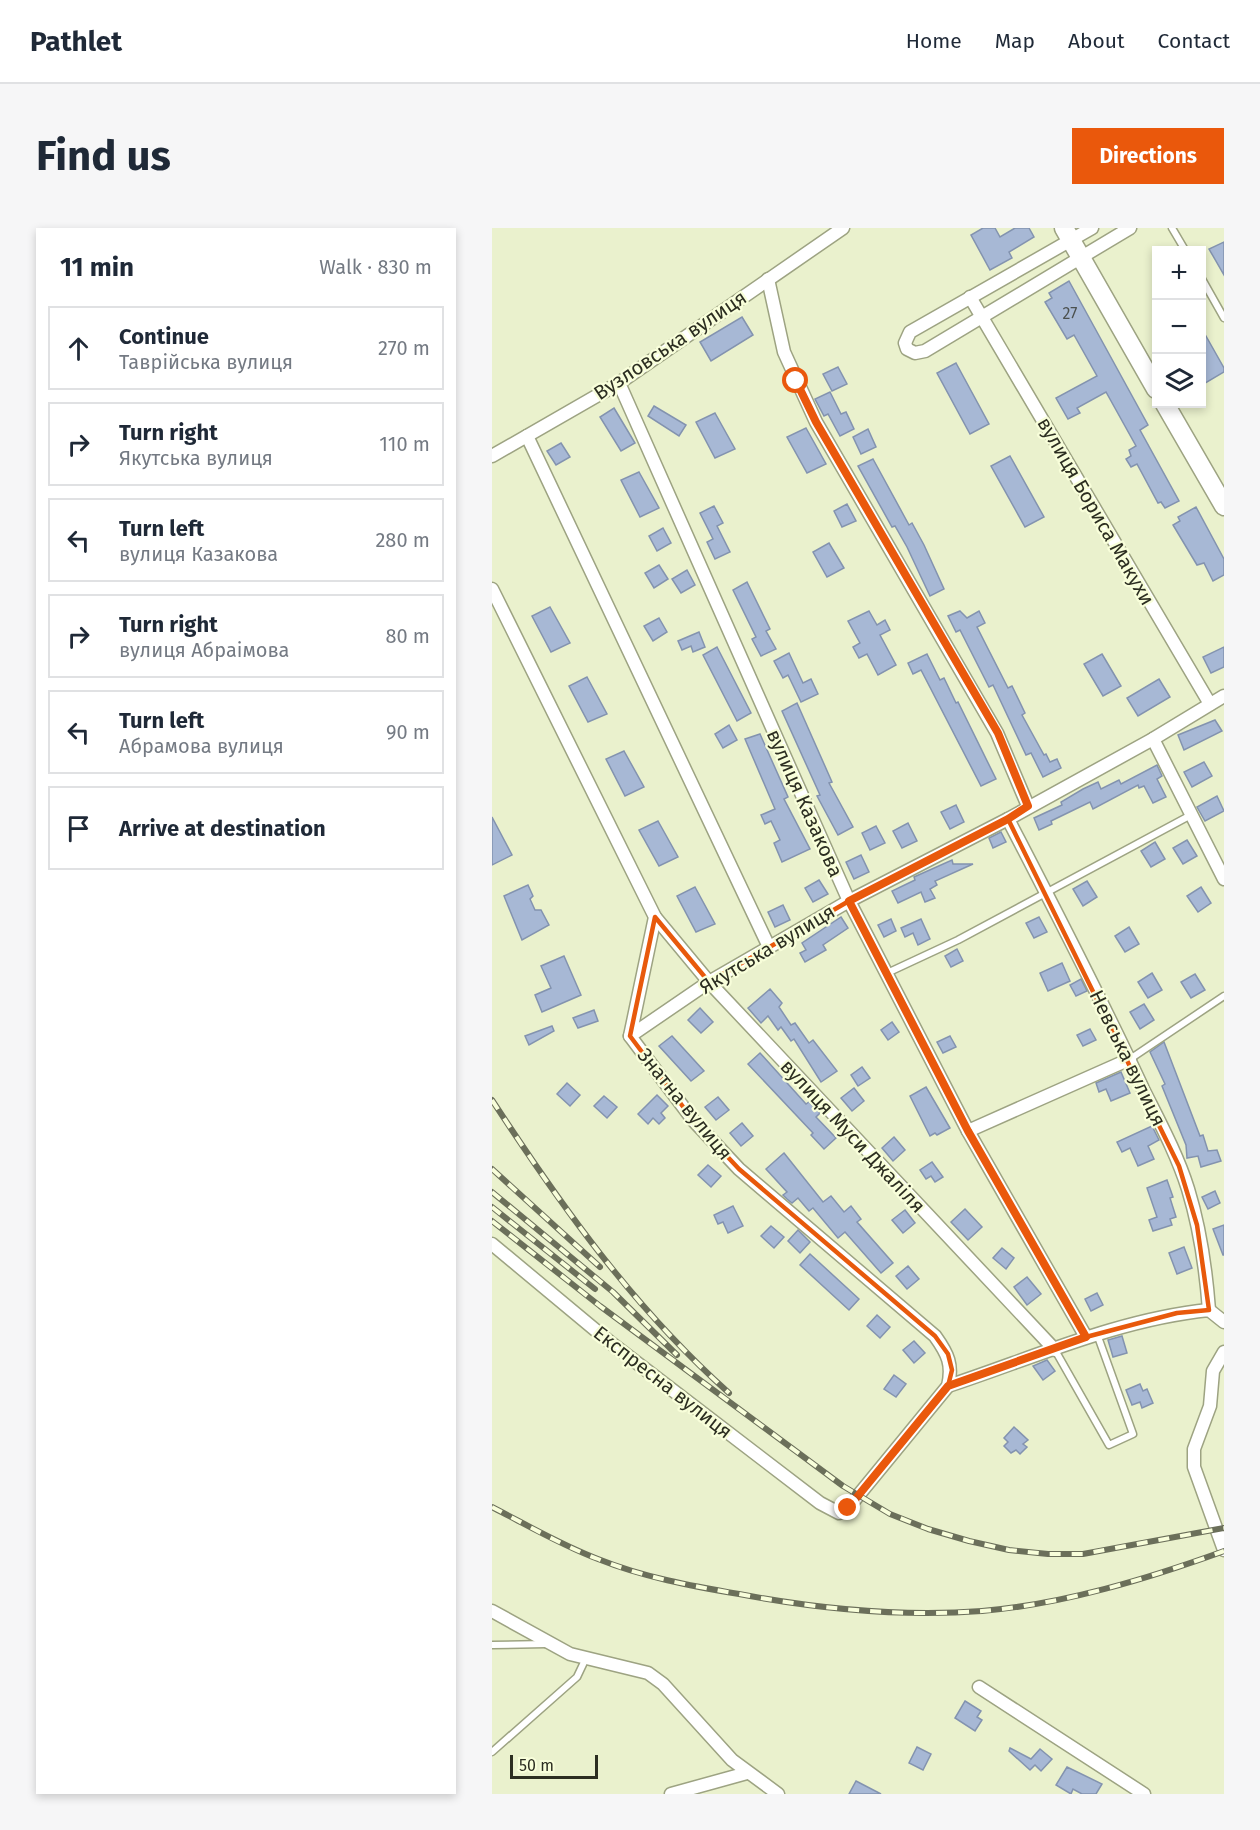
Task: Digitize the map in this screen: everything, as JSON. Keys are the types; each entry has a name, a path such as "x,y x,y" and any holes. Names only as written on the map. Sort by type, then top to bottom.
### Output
{"main road":[{"path":"1067,235 1152,382"},
{"path":"1167,408 1224,506"}],"street":[{"name":"Вузловська вулиця","path":"492,456 619,383 843,228"},
{"path":"1092,228 1067,235 910,332 905,343 907,349 915,353 925,351 1130,228"},
{"path":"768,279 784,352 816,422 998,733 1028,806"},
{"name":"вулиця Бориса Макухи","path":"970,297 1210,704"},
{"name":"вулиця Казакова","path":"619,383 849,901 885,974 968,1131 1092,1336"},
{"path":"526,436 769,947"},
{"path":"492,589 656,917"},
{"name":"Якутська вулиця","path":"630,1036 709,982 849,901 1008,819 1153,739 1224,696"},
{"path":"1153,739 1224,879"},
{"name":"Невська вулиця","path":"1008,819 1130,1059 1188,1189 1207,1276 1209,1310"},
{"name":"вулиця Муси Джаліля","path":"656,917 709,982 1054,1350"},
{"name":"Знатна вулиця","path":"656,917 630,1036 693,1120 739,1169 935,1336 948,1354 952,1371 948,1386"},
{"path":"968,1131 1130,1059"},
{"name":"Експресна вулиця","path":"492,1244 611,1342 820,1503 839,1513 848,1508 948,1386"},
{"path":"948,1386 1092,1336 1177,1313 1209,1310 1224,1322"},
{"path":"1224,1352 1213,1371 1210,1406 1194,1449 1194,1467 1224,1550"},
{"path":"492,1611 547,1644 586,1658 648,1673 663,1684 732,1760 778,1794"},
{"path":"979,1687 1144,1794"},
{"path":"671,1794 747,1773"}],"lane":[{"path":"1172,228 1183,246"},
{"path":"1206,286 1224,318"},
{"path":"885,974 958,940 1191,815"},
{"path":"1130,1059 1224,996"},
{"path":"1054,1350 1109,1445 1133,1434 1092,1336"},
{"path":"492,1645 547,1644"},
{"path":"492,1752 577,1677 586,1658"}],"highlighted area":[{"path":"1008,819 1179,1166 1197,1225 1209,1310 1177,1313 1086,1337 948,1386 952,1370 948,1354 935,1336 739,1169 693,1120 630,1036 655,917 709,982 849,901"}],"building":[{"path":"983,228 995,228 1000,237 1015,228 1029,228 1034,237 1009,252 1012,258 990,270 971,235"},
{"path":"1224,242 1224,275 1209,249"},
{"path":"1069,281 1148,425 1140,430 1179,501 1165,508 1161,502 1158,503 1137,464 1131,467 1126,459 1131,456 1129,450 1136,446 1106,392 1077,408 1080,413 1068,419 1056,398 1097,376 1074,335 1067,339 1045,302 1052,298 1049,293"},
{"path":"742,317 753,335 711,361 700,342"},
{"path":"1206,336 1224,368 1224,372 1206,383"},
{"path":"956,363 989,424 970,434 937,373"},
{"path":"838,367 847,384 832,391 823,374"},
{"path":"830,392 841,414 846,412 854,429 840,436 828,414 824,416 815,399"},
{"path":"654,406 686,425 679,436 648,416"},
{"path":"614,408 635,443 621,451 600,417"},
{"path":"715,413 735,449 715,458 696,422"},
{"path":"806,428 826,464 807,473 787,437"},
{"path":"868,429 876,447 861,454 853,437"},
{"path":"561,443 570,457 556,465 547,451"},
{"path":"1010,456 1044,517 1025,527 991,466"},
{"path":"873,459 909,525 912,523 944,589 930,596 907,547 895,526 892,527 858,466"},
{"path":"639,472 659,508 640,517 621,480"},
{"path":"847,504 856,521 842,527 834,511"},
{"path":"714,506 723,523 717,526 730,552 715,559 707,542 713,539 700,513"},
{"path":"1196,507 1224,559 1224,575 1213,581 1204,563 1197,565 1173,525 1180,521 1178,517"},
{"path":"663,528 671,543 657,551 649,536"},
{"path":"829,543 844,568 827,577 813,552"},
{"path":"659,565 668,579 654,588 645,573"},
{"path":"687,570 695,585 681,593 672,579"},
{"path":"747,582 770,629 766,631 776,649 761,656 752,639 756,637 733,590"},
{"path":"550,607 570,643 551,652 532,616"},
{"path":"869,611 877,625 885,620 890,630 880,635 896,665 878,675 867,654 859,658 853,647 860,643 848,621"},
{"path":"960,611 967,618 979,611 985,623 977,627 1008,688 1012,686 1025,713 1022,715 1044,755 1046,754 1050,762 1057,759 1061,768 1043,777 1031,753 1026,755 993,685 989,687 960,630 956,632 948,616"},
{"path":"659,618 667,632 653,641 644,626"},
{"path":"699,632 705,647 693,652 691,646 682,650 678,641"},
{"path":"717,647 751,713 737,721 703,655"},
{"path":"1224,647 1224,667 1211,673 1203,657"},
{"path":"789,653 803,683 811,679 818,694 801,702 788,675 783,678 774,661"},
{"path":"927,654 940,680 944,678 956,703 958,702 996,779 981,786 921,670 913,674 908,663"},
{"path":"1102,654 1121,686 1103,696 1084,664"},
{"path":"587,677 607,714 588,722 569,686"},
{"path":"1159,679 1170,697 1138,716 1127,698"},
{"path":"797,703 832,782 829,783 853,827 838,835 817,796 820,795 782,711"},
{"path":"1215,720 1222,731 1184,750 1178,735"},
{"path":"729,725 737,740 723,748 715,734"},
{"path":"760,734 788,797 784,799 810,849 782,862 774,843 780,840 771,821 765,824 761,815 775,809 745,739"},
{"path":"624,751 644,787 625,796 606,759"},
{"path":"1204,762 1212,776 1192,787 1184,772"},
{"path":"1157,765 1162,776 1157,779 1166,797 1153,803 1144,786 1139,788 1138,785 1093,809 1090,802 1051,821 1052,824 1039,830 1034,818 1062,805 1061,802 1083,789 1098,782 1101,789 1119,780 1121,784"},
{"path":"1217,796 1224,811 1205,821 1197,807"},
{"path":"956,805 964,822 950,829 941,812"},
{"path":"492,817 512,855 492,865"},
{"path":"658,821 678,857 659,866 639,830"},
{"path":"908,823 917,841 902,848 893,831"},
{"path":"876,826 885,843 870,850 862,833"},
{"path":"1001,832 1006,842 993,848 989,838"},
{"path":"1187,840 1197,856 1183,864 1173,848"},
{"path":"1155,842 1165,859 1151,867 1141,851"},
{"path":"861,855 869,872 854,879 846,862"},
{"path":"952,860 953,864 973,864 935,881 937,885 930,889 935,898 925,902 921,892 898,903 892,891 915,880 914,877"},
{"path":"819,880 828,894 813,902 805,888"},
{"path":"1087,881 1097,897 1083,906 1073,889"},
{"path":"528,885 533,896 530,899 535,910 541,910 549,925 522,940 504,896"},
{"path":"695,887 715,924 696,932 677,896"},
{"path":"1201,887 1211,903 1198,912 1187,896"},
{"path":"783,905 790,920 775,927 768,912"},
{"path":"841,917 848,928 823,945 826,950 805,962 800,953 806,950 802,943"},
{"path":"1039,917 1047,932 1034,938 1026,923"},
{"path":"891,919 896,931 884,937 878,925"},
{"path":"921,919 930,939 918,945 913,933 905,937 901,928"},
{"path":"1129,927 1139,944 1125,952 1115,936"},
{"path":"957,949 963,961 951,967 945,956"},
{"path":"564,956 581,995 542,1012 535,995 551,988 541,966"},
{"path":"1062,963 1070,981 1048,991 1040,973"},
{"path":"1152,973 1162,990 1148,998 1138,982"},
{"path":"1195,974 1205,990 1191,998 1181,982"},
{"path":"1081,979 1087,991 1076,996 1070,985"},
{"path":"770,989 782,1003 779,1007 791,1025 795,1023 809,1043 813,1040 837,1071 821,1082 794,1039 791,1041 781,1027 778,1030 768,1016 761,1023 748,1008"},
{"path":"1144,1004 1154,1020 1140,1029 1130,1012"},
{"path":"700,1008 713,1022 701,1033 688,1020"},
{"path":"594,1010 598,1021 578,1028 573,1018"},
{"path":"892,1022 899,1032 888,1040 881,1030"},
{"path":"552,1026 554,1031 529,1045 525,1036"},
{"path":"1090,1029 1096,1040 1083,1046 1077,1035"},
{"path":"672,1036 704,1071 691,1081 659,1046"},
{"path":"950,1036 956,1047 943,1053 937,1042"},
{"path":"1164,1042 1200,1136 1203,1135 1208,1151 1217,1150 1221,1161 1201,1167 1198,1156 1187,1158 1186,1145 1162,1086 1165,1084 1150,1052"},
{"path":"760,1053 806,1104 809,1102 820,1113 816,1117 836,1138 824,1149 811,1135 813,1133 748,1064"},
{"path":"862,1067 870,1078 858,1086 851,1075"},
{"path":"1121,1072 1130,1093 1111,1101 1106,1089 1099,1092 1096,1083"},
{"path":"567,1083 580,1095 570,1106 557,1094"},
{"path":"926,1087 950,1128 937,1135 935,1133 930,1136 910,1096"},
{"path":"854,1088 864,1101 852,1111 841,1098"},
{"path":"657,1095 668,1106 661,1113 665,1118 659,1124 653,1118 648,1124 638,1114"},
{"path":"604,1096 617,1107 607,1118 594,1106"},
{"path":"718,1097 729,1110 716,1120 705,1107"},
{"path":"742,1123 753,1136 741,1146 730,1133"},
{"path":"1152,1126 1159,1140 1148,1146 1154,1159 1138,1166 1130,1148 1122,1152 1117,1142"},
{"path":"894,1137 905,1150 893,1161 882,1148"},
{"path":"784,1153 823,1202 831,1196 844,1212 851,1206 861,1219 857,1222 893,1263 881,1273 845,1232 838,1238 813,1208 809,1211 798,1198 792,1203 783,1195 787,1192 766,1169"},
{"path":"932,1162 943,1177 935,1182 931,1176 926,1179 920,1170"},
{"path":"708,1165 721,1176 711,1187 698,1175"},
{"path":"1167,1180 1173,1197 1170,1198 1176,1217 1170,1219 1172,1225 1153,1231 1149,1220 1157,1217 1147,1188"},
{"path":"1215,1191 1220,1203 1208,1209 1202,1197"},
{"path":"733,1206 743,1226 728,1233 723,1222 718,1224 714,1215"},
{"path":"965,1209 982,1227 968,1240 951,1222"},
{"path":"905,1210 915,1223 903,1233 892,1220"},
{"path":"1224,1225 1224,1255 1223,1255 1213,1229"},
{"path":"771,1226 784,1237 774,1248 761,1236"},
{"path":"798,1230 810,1242 800,1253 788,1241"},
{"path":"1184,1247 1192,1268 1177,1274 1169,1253"},
{"path":"1002,1248 1014,1258 1006,1269 993,1258"},
{"path":"810,1254 859,1299 849,1310 800,1265"},
{"path":"908,1266 919,1279 907,1289 896,1276"},
{"path":"1027,1277 1041,1294 1027,1305 1014,1287"},
{"path":"1097,1293 1103,1305 1091,1311 1085,1299"},
{"path":"877,1315 890,1327 880,1338 867,1326"},
{"path":"1122,1336 1127,1353 1113,1357 1108,1340"},
{"path":"914,1341 925,1353 914,1363 903,1350"},
{"path":"1047,1360 1055,1371 1043,1380 1033,1366"},
{"path":"894,1375 906,1384 896,1397 884,1389"},
{"path":"1140,1384 1143,1391 1147,1389 1153,1403 1142,1408 1140,1402 1132,1405 1126,1390"},
{"path":"1014,1427 1028,1440 1023,1444 1027,1447 1020,1454 1016,1450 1011,1453 1004,1446 1008,1442 1004,1438"},
{"path":"965,1701 981,1711 977,1717 982,1720 975,1731 955,1718"},
{"path":"917,1747 931,1754 923,1770 909,1763"},
{"path":"1010,1748 1031,1759 1040,1749 1052,1759 1041,1771 1035,1765 1030,1770 1009,1751"},
{"path":"1067,1767 1102,1784 1096,1794 1082,1794 1073,1789 1071,1794 1056,1785"},
{"path":"856,1781 881,1794 849,1794"}],"railway":[{"path":"492,1100 572,1217 630,1291 661,1326 729,1393"},
{"path":"492,1169 600,1267"},
{"path":"492,1192 613,1292 677,1355"},
{"path":"492,1207 595,1289"},
{"path":"492,1221 600,1306 843,1486 890,1514 928,1529 969,1541 1009,1550 1048,1554 1083,1554 1224,1528"},
{"path":"492,1507 584,1553 650,1576 769,1599 830,1608 891,1612 952,1613 1044,1603 1105,1589 1224,1551"}],"route":[{"path":"796,381 816,422 998,733 1028,806 1008,819 849,901 968,1131 1086,1337 948,1386 848,1508"}]}
